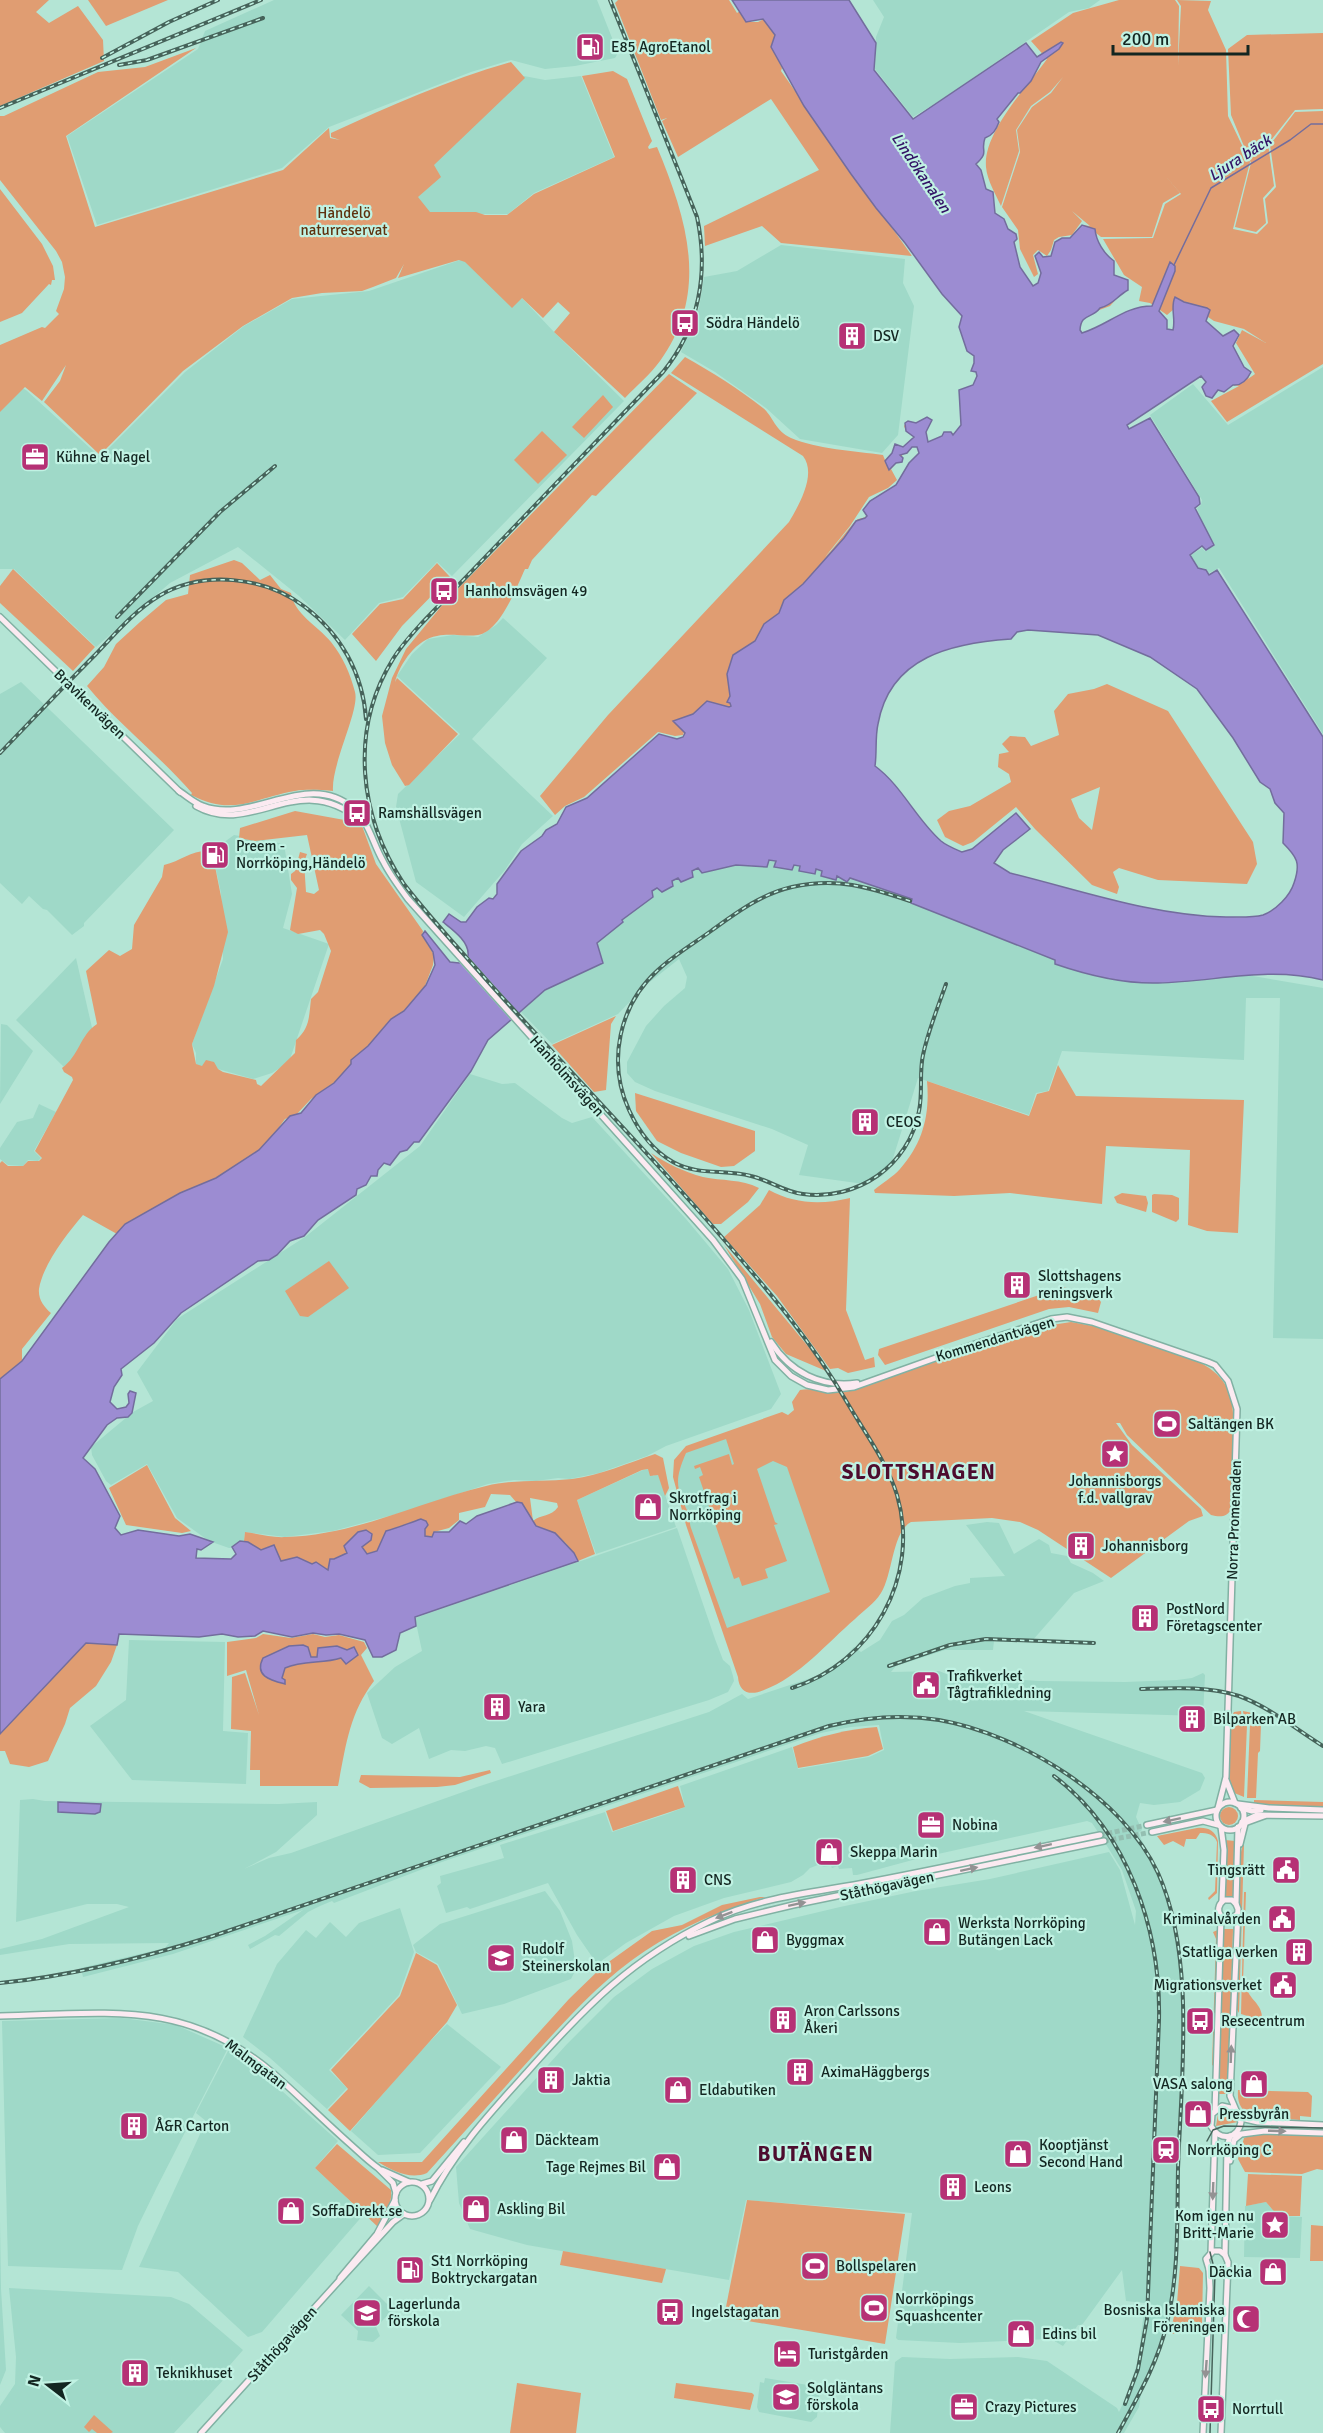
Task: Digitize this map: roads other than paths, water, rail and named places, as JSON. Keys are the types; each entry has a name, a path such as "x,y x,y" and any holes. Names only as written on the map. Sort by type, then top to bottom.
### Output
{"main road":[{"name":"Bravikenvägen","path":"0,617 179,791 204,806 229,810 299,795 320,794 338,802"},
{"name":"Hanholmsvägen","path":"338,802 353,808 366,825 394,882 713,1240 742,1279 775,1360 798,1381"},
{"name":"Kommendantvägen","path":"798,1381 828,1390 854,1387 1035,1324 1067,1317 1092,1322 1194,1356 1215,1365 1224,1374"},
{"name":"Hanholmsvägen","path":"764,1330 782,1358 802,1374"},
{"name":"Kommendantvägen","path":"802,1374 826,1382 849,1384 867,1381"},
{"name":"Norra Promenaden","path":"1219,1807 1225,1797 1226,1777 1237,1409 1232,1390 1224,1374"},
{"name":"Norra Promenaden","path":"1226,1777 1238,1805"},
{"path":"1147,1825 1219,1807 1228,1802 1252,1811 1323,1810"},
{"path":"1221,2433 1228,2260 1225,2254 1227,2146 1231,2136 1240,2128 1241,2118 1230,2096 1237,1875 1241,1824 1244,1816 1238,1805"},
{"path":"1203,2433 1209,2269 1206,2259 1211,2252 1215,2133 1210,2122 1215,2111 1221,1917 1218,1908 1222,1901 1224,1850 1220,1826 1216,1818 1219,1807"},
{"path":"1152,1832 1203,1821 1230,1830 1269,1811 1323,1816"},
{"name":"Ståthögavägen","path":"422,2184 432,2181 597,1996 630,1969 711,1920 786,1896 868,1882 1100,1835"},
{"name":"Ståthögavägen","path":"673,1941 735,1919 793,1905 1104,1841"},
{"path":"1222,1901 1229,1900 1236,1904"},
{"path":"1221,1917 1229,1920 1236,1915"},
{"name":"Malmgatan","path":"0,2016 126,2013 165,2018 194,2026 226,2040 259,2062 378,2168 393,2183 396,2197"},
{"path":"1215,2111 1222,2106 1235,2109"},
{"path":"1241,2118 1258,2122 1323,2125"},
{"name":"Ståthögavägen","path":"430,2200 439,2182 476,2131"},
{"path":"1215,2133 1222,2136 1265,2131 1323,2133"},
{"path":"1227,2177 1234,2140 1241,2134"},
{"name":"Malmgatan","path":"378,2168 409,2182"},
{"path":"409,2182 422,2184 428,2191 430,2200 426,2209 416,2216 404,2214 400,2211 396,2197 399,2188 409,2182"},
{"name":"Ståthögavägen","path":"338,2282 377,2234 396,2197"},
{"name":"Ståthögavägen","path":"201,2433 393,2222 404,2214"},
{"path":"1211,2252 1218,2250 1225,2254"},
{"path":"1209,2269 1219,2272 1226,2267"}],"water":[{"name":"Lindökanalen","path":"732,0 849,0 876,43 874,70 913,119 1026,43 1037,57 1061,42 1063,43 1059,49 1041,62 1031,81 997,119 999,122 997,127 985,138 984,154 976,164 981,170 986,189 993,192 995,213 1004,219 1008,229 1016,234 1017,239 1014,242 1020,267 1033,286 1038,283 1041,273 1035,256 1039,252 1043,257 1051,256 1055,242 1062,238 1070,238 1082,225 1095,229 1101,247 1114,261 1114,275 1128,280 1128,290 1112,303 1085,318 1080,330 1082,333 1125,312 1152,306 1170,262 1175,266 1175,271 1159,311 1167,320 1167,329 1173,330 1175,297 1210,310 1206,321 1223,336 1234,330 1239,335 1233,346 1244,367 1251,372 1244,382 1233,385 1224,392 1218,390 1212,398 1206,396 1202,387 1206,382 1201,376 1127,425 1129,429 1150,418 1199,497 1200,504 1195,508 1214,545 1206,550 1202,546 1190,555 1198,568 1206,570 1209,575 1217,570 1323,737 1323,980 1281,974 1158,983 1106,978 1055,964 1055,960 911,903 912,899 850,878 847,882 837,876 836,880 821,876 822,871 816,869 815,874 799,871 800,866 794,865 792,870 774,867 776,861 769,860 767,867 736,865 702,873 698,868 692,871 693,877 681,882 678,878 672,881 673,886 662,892 657,888 652,891 653,897 622,920 623,922 597,943 603,963 545,990 488,1040 471,1071 419,1142 414,1142 407,1150 400,1152 390,1165 384,1163 378,1170 377,1176 371,1176 366,1185 357,1189 356,1195 318,1220 304,1236 290,1241 269,1260 258,1261 181,1313 154,1343 121,1369 122,1375 114,1387 110,1402 117,1409 126,1407 129,1403 130,1391 136,1393 132,1413 128,1417 117,1418 107,1425 83,1458 95,1469 120,1516 115,1528 121,1535 138,1530 179,1536 190,1534 213,1542 201,1550 197,1549 196,1558 231,1559 236,1554 232,1547 240,1541 248,1542 261,1550 274,1545 281,1561 297,1557 312,1564 316,1562 328,1570 330,1559 347,1553 344,1546 358,1532 366,1530 372,1534 371,1540 362,1547 367,1554 377,1551 386,1531 421,1519 428,1525 425,1529 425,1536 432,1537 434,1532 449,1532 460,1521 466,1524 477,1516 517,1502 522,1503 536,1526 555,1533 574,1553 578,1561 415,1617 416,1626 400,1633 396,1650 382,1657 373,1657 365,1640 339,1634 313,1633 292,1637 263,1631 255,1636 238,1637 222,1634 199,1637 119,1634 117,1645 86,1643 0,1734 0,1379 22,1361 109,1242 125,1224 180,1193 216,1178 259,1150 290,1116 301,1113 316,1095 334,1083 351,1064 351,1060 368,1046 391,1019 404,1011 426,985 435,965 433,952 422,935 425,931 450,962 459,963 468,956 468,951 460,937 443,922 449,914 461,922 466,922 477,907 489,898 493,899 497,894 497,884 521,851 542,836 546,830 557,824 566,807 587,798 659,734 677,739 683,737 685,733 673,721 693,714 707,701 731,706 727,702 730,696 727,674 733,655 755,641 764,624 779,613 784,600 803,584 856,521 867,516 863,510 870,501 896,485 909,463 919,453 917,447 912,447 907,453 900,455 903,458 902,462 896,463 889,470 885,461 892,453 895,444 903,447 914,437 906,431 905,423 908,421 916,423 927,417 932,420 926,432 928,442 942,436 944,432 951,432 953,435 961,425 959,390 973,385 977,376 976,372 971,371 974,356 967,351 959,327 962,316 942,294 876,208 804,106 771,47 775,35 763,19 746,22","holes":["1028,630 1098,635 1150,657 1197,689 1233,738 1260,782 1270,789 1275,803 1284,813 1283,843 1292,852 1297,865 1292,888 1286,898 1273,910 1254,917 1199,916 1117,901 1010,873 994,863 1003,850 1030,829 1016,813 972,849 962,852 943,843 893,783 875,766 877,729 885,701 896,683 910,668 927,658 967,644 1011,639 1017,632"]},
{"path":"289,1646 308,1647 311,1657 317,1657 318,1648 337,1646 347,1650 354,1647 358,1655 346,1664 341,1658 285,1668 282,1678 285,1684 269,1679 262,1673 263,1658"},
{"path":"58,1802 101,1804 100,1812 95,1814 58,1812"}],"waterway":[{"name":"Ljura bäck","path":"1174,265 1211,188 1290,140 1311,124 1323,124"}],"tunnel":[{"path":"1100,1835 1147,1825"},
{"path":"1104,1841 1152,1832"}],"tram line":[{"path":"1207,2141 1213,2130 1224,2126 1323,2128"},
{"path":"1210,2252 1215,2272 1210,2433"}],"railway":[{"path":"102,58 169,22 218,0"},
{"path":"0,108 261,0"},
{"path":"610,0 697,217 702,259 698,299 693,318 685,337 663,372 421,624 399,650 379,686 370,715 365,744 365,773 369,802 377,831 404,884 492,986 680,1190 763,1286 816,1354 888,1471 897,1495 903,1526 902,1556 895,1586 884,1613 867,1638 846,1659 820,1676 792,1688"},
{"path":"119,65 147,60 263,18"},
{"path":"117,617 220,512 275,466"},
{"path":"0,753 141,609 159,596 176,588 195,582 214,580 233,580 271,589 289,597 318,618 348,656 360,686 366,719"},
{"path":"910,901 838,883 792,887 770,894 749,905 677,954 645,984 626,1017 618,1054 622,1092 629,1110 637,1126 652,1146 665,1157 682,1166 702,1171 751,1176 803,1194 823,1195 842,1192 861,1185 878,1176 892,1163 904,1148 913,1131 920,1104 923,1055 946,984"},
{"path":"889,1666 950,1645 986,1639 1094,1643"},
{"path":"1141,1689 1203,1689 1239,1696 1272,1712 1323,1746"},
{"path":"0,1983 54,1976 108,1965 213,1936 829,1726 884,1717 925,1718 970,1727 1002,1739 1066,1773 1095,1795 1120,1819 1142,1845 1158,1873 1170,1906 1178,1942 1182,1980 1183,2058 1174,2285 1167,2323 1158,2352 1118,2433"},
{"path":"1054,1776 1080,1799 1102,1825 1120,1854 1135,1885 1146,1918 1154,1952 1158,1986 1159,2020 1147,2319 1138,2369 1125,2404"}],"place":[{"name":"E85 AgroEtanol","path":"590,47"},
{"name":"Södra Händelö","path":"685,323"},
{"name":"DSV","path":"852,336"},
{"name":"Kühne & Nagel","path":"35,457"},
{"name":"Hanholmsvägen 49","path":"444,591"},
{"name":"Ramshällsvägen","path":"357,813"},
{"name":"Preem - Norrköping,Händelö","path":"215,855"},
{"name":"CEOS","path":"865,1122"},
{"name":"Slottshagens reningsverk","path":"1017,1285"},
{"name":"Saltängen BK","path":"1167,1424"},
{"name":"Johannisborgs f.d. vallgrav","path":"1115,1454"},
{"name":"Skrotfrag i Norrköping","path":"648,1507"},
{"name":"Johannisborg","path":"1081,1546"},
{"name":"PostNord Företagscenter","path":"1145,1618"},
{"name":"Trafikverket Tågtrafikledning","path":"926,1685"},
{"name":"Yara","path":"497,1707"},
{"name":"Bilparken AB","path":"1192,1719"},
{"name":"Nobina","path":"931,1825"},
{"name":"Skeppa Marin","path":"829,1852"},
{"name":"Tingsrätt","path":"1286,1870"},
{"name":"CNS","path":"683,1880"},
{"name":"Kriminalvården","path":"1282,1919"},
{"name":"Werksta Norrköping Butängen Lack","path":"937,1932"},
{"name":"Byggmax","path":"765,1940"},
{"name":"Statliga verken","path":"1299,1952"},
{"name":"Rudolf Steinerskolan","path":"501,1958"},
{"name":"Migrationsverket","path":"1283,1985"},
{"name":"Aron Carlssons Åkeri","path":"783,2020"},
{"name":"Resecentrum","path":"1200,2021"},
{"name":"AximaHäggbergs","path":"800,2072"},
{"name":"Jaktia","path":"551,2080"},
{"name":"VASA salong","path":"1254,2084"},
{"name":"Eldabutiken","path":"678,2090"},
{"name":"Pressbyrån","path":"1198,2114"},
{"name":"Å&R Carton","path":"134,2126"},
{"name":"Däckteam","path":"514,2140"},
{"name":"Norrköping C","path":"1166,2150"},
{"name":"Kooptjänst Second Hand","path":"1018,2154"},
{"name":"Tage Rejmes Bil","path":"667,2167"},
{"name":"Leons","path":"953,2187"},
{"name":"Askling Bil","path":"476,2209"},
{"name":"SoffaDirekt.se","path":"291,2211"},
{"name":"Kom igen nu Britt-Marie","path":"1275,2225"},
{"name":"Bollspelaren","path":"815,2266"},
{"name":"St1 Norrköping Boktryckargatan","path":"410,2270"},
{"name":"Däckia","path":"1273,2272"},
{"name":"Norrköpings Squashcenter","path":"874,2308"},
{"name":"Ingelstagatan","path":"670,2312"},
{"name":"Lagerlunda förskola","path":"367,2313"},
{"name":"Bosniska Islamiska Föreningen","path":"1246,2319"},
{"name":"Edins bil","path":"1021,2334"},
{"name":"Turistgården","path":"787,2354"},
{"name":"Teknikhuset","path":"135,2373"},
{"name":"Solgläntans förskola","path":"786,2397"},
{"name":"Crazy Pictures","path":"964,2407"},
{"name":"Norrtull","path":"1211,2409"}],"district":[{"name":"SLOTTSHAGEN","path":"919,1472"},
{"name":"BUTÄNGEN","path":"816,2154"}],"park label":[{"name":"Händelö naturreservat","path":"344,222"}]}
